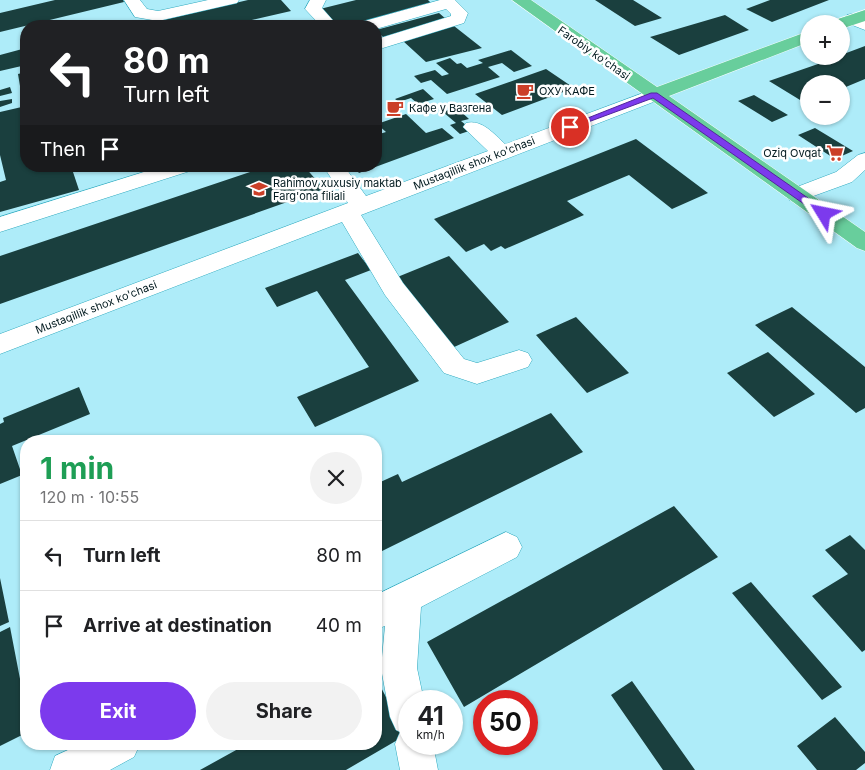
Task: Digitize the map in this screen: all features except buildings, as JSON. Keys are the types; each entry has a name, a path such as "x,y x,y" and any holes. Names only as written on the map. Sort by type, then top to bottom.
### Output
{"main road":[{"name":"Farobiy ko'chasi","path":"520,0 865,243"},
{"name":"Mustaqillik shox ko'chasi","path":"654,95 800,39"}],"street":[{"path":"132,0 140,13 158,16 231,0"},
{"path":"318,0 313,9 324,20"},
{"path":"382,22 454,1 460,13 458,19 383,43"},
{"name":"Mustaqillik shox ko'chasi","path":"0,344 654,95"},
{"path":"473,127 502,152"},
{"path":"797,195 844,177 865,159"},
{"path":"0,225 167,172"},
{"path":"336,172 394,289 454,366 477,374 519,360"},
{"path":"403,690 390,606 506,547"},
{"path":"69,770 109,750"},
{"path":"417,755 420,770"}],"place":[{"name":"ОХУ КАФЕ","path":"525,91"},
{"name":"Кафе у Вазгена","path":"395,108"},
{"name":"Oziq Ovqat","path":"835,153"},
{"name":"Rahimov xuxusiy maktab Farg'ona filiali","path":"259,189"}],"route":[{"path":"570,127 654,95 824,214"}]}
